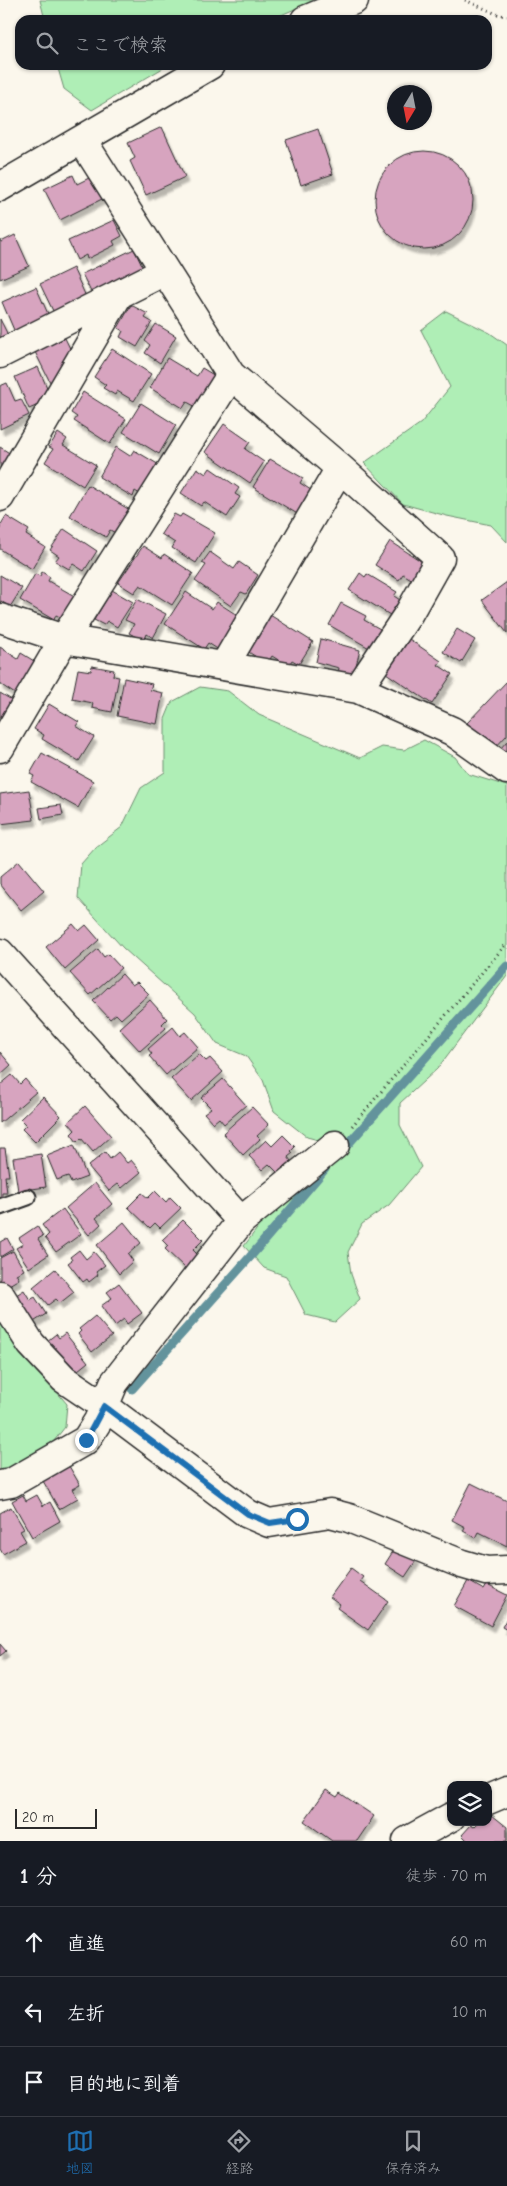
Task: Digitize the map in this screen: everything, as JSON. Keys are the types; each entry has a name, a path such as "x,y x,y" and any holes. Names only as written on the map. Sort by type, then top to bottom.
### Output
{"street":[{"path":"317,15 354,0"},
{"path":"0,187 200,70"},
{"path":"82,140 231,375 340,468 440,558 409,613 358,689"},
{"path":"0,354 165,271"},
{"path":"0,497 119,294"},
{"path":"0,748 64,639 231,375"},
{"path":"224,666 340,468"},
{"path":"0,618 64,639 358,689 452,731 507,770"},
{"path":"0,953 241,1221"},
{"path":"0,1485 11,1483 86,1440 114,1383 241,1221 335,1145"},
{"path":"0,1295 31,1344 64,1378 248,1514 270,1523 330,1513 349,1518 462,1564 486,1571 507,1570"},
{"path":"492,1798 507,1792"},
{"path":"407,1841 447,1819"}],"lane":[{"path":"0,1207 28,1197"}],"path":[{"path":"465,0 499,15 507,16"},
{"path":"335,1145 507,943"}],"green space":[{"path":"40,0 315,0 281,15 44,15"},
{"path":"58,70 160,70 92,110 64,89"},
{"path":"446,311 490,333 507,345 507,542 491,525 403,504 364,463 421,423 450,387 421,330"},
{"path":"200,687 228,691 259,715 360,758 382,747 404,750 424,740 455,757 468,774 507,786 507,976 437,1069 400,1103 400,1125 421,1167 389,1205 362,1224 348,1252 351,1274 360,1299 335,1322 306,1315 286,1276 264,1268 244,1246 262,1222 263,1205 312,1155 318,1140 307,1137 274,1111 263,1080 246,1056 217,1044 195,1013 123,948 78,898 81,864 96,847 122,827 141,788 165,772 165,719 172,702"},
{"path":"0,1312 36,1367 67,1404 65,1427 43,1455 0,1476"}],"building":[{"path":"162,127 185,177 146,195 130,161 135,158 128,143"},
{"path":"318,129 333,174 301,185 286,140"},
{"path":"424,151 443,155 459,165 469,181 473,200 469,219 459,235 443,245 424,249 405,245 389,235 379,219 375,200 379,181 389,165 405,155"},
{"path":"73,175 77,184 93,176 104,198 60,220 44,189"},
{"path":"114,220 122,236 113,241 115,245 87,259 86,255 77,260 68,241"},
{"path":"15,235 29,266 0,279 0,240 1,242"},
{"path":"134,249 145,272 93,296 82,274"},
{"path":"73,268 88,301 56,317 40,284"},
{"path":"36,287 49,316 17,337 2,302"},
{"path":"131,305 148,314 145,318 152,322 137,347 120,337 123,331 118,328"},
{"path":"0,319 10,339 0,344"},
{"path":"156,324 176,336 160,363 145,353 150,345 145,341"},
{"path":"65,338 75,359 51,384 35,352"},
{"path":"112,349 151,374 134,401 117,391 115,395 103,388 106,385 94,377"},
{"path":"167,358 197,376 202,368 217,377 198,408 187,402 183,408 150,388"},
{"path":"38,367 52,399 29,409 15,377"},
{"path":"7,383 15,401 21,399 29,415 0,429 0,386"},
{"path":"83,392 126,419 110,444 74,421 77,417 71,413"},
{"path":"141,403 176,425 159,454 123,432"},
{"path":"224,424 250,442 245,449 264,462 250,483 205,452"},
{"path":"58,433 67,439 63,445 96,465 83,486 45,462 53,449 49,447"},
{"path":"0,447 14,456 0,477"},
{"path":"116,447 130,456 134,450 161,466 143,496 135,491 133,497 99,477"},
{"path":"270,459 303,478 300,483 314,492 299,515 253,487"},
{"path":"197,468 206,474 210,468 239,488 235,494 240,497 227,517 204,502 201,506 181,493"},
{"path":"88,485 135,513 121,536 110,530 106,537 70,516"},
{"path":"174,514 180,517 182,514 215,533 196,563 172,548 175,543 161,534"},
{"path":"6,516 29,530 26,535 45,547 32,569 0,549 0,526"},
{"path":"64,529 97,551 84,571 73,564 69,569 55,561 59,556 50,550"},
{"path":"390,541 424,563 413,580 403,574 399,580 375,565"},
{"path":"143,546 162,558 164,554 193,573 172,605 140,585 134,593 118,583"},
{"path":"210,552 234,569 239,562 258,575 246,594 241,592 231,606 195,581 206,565 202,563"},
{"path":"42,572 50,577 48,581 78,598 66,620 56,615 54,620 20,600 35,574 40,576"},
{"path":"360,573 365,577 367,574 397,592 394,596 400,600 390,615 349,590"},
{"path":"0,575 22,588 10,607 1,601 0,603"},
{"path":"507,582 507,633 482,600"},
{"path":"112,590 133,602 117,627 107,621 104,625 94,620"},
{"path":"186,592 212,609 217,602 240,617 219,650 208,643 204,649 165,624"},
{"path":"137,599 166,614 153,638 147,634 144,641 129,633 134,624 125,620"},
{"path":"341,603 366,616 364,620 382,630 371,649 329,625"},
{"path":"270,615 313,642 299,664 292,660 288,666 272,656 267,664 247,651"},
{"path":"457,629 475,640 461,663 443,652"},
{"path":"321,639 360,650 353,677 338,673 339,668 316,662"},
{"path":"409,639 441,661 438,665 452,674 432,704 386,673"},
{"path":"0,647 18,659 21,653 39,664 18,696 0,684"},
{"path":"92,666 114,670 113,676 119,677 112,712 92,708 93,703 72,699 78,669 91,671"},
{"path":"124,678 152,684 150,690 163,693 157,724 117,716"},
{"path":"507,681 507,735 494,749 467,723"},
{"path":"0,693 17,703 0,730"},
{"path":"49,704 79,722 76,726 94,737 79,761 42,739 44,735 34,729"},
{"path":"507,741 507,755 500,749"},
{"path":"42,753 93,781 78,808 31,782 34,776 30,774"},
{"path":"29,790 34,820 0,824 0,794"},
{"path":"61,805 63,815 41,819 39,808"},
{"path":"19,861 44,891 21,910 0,884 0,877"},
{"path":"73,924 79,931 86,925 99,940 65,970 46,947"},
{"path":"98,949 104,957 108,954 121,968 90,995 70,973"},
{"path":"122,974 132,985 137,982 149,994 121,1019 116,1014 110,1019 93,1001"},
{"path":"150,1000 167,1019 162,1024 166,1028 140,1051 119,1028"},
{"path":"173,1027 180,1036 185,1032 198,1047 166,1075 149,1056 152,1054 148,1049"},
{"path":"0,1052 11,1065 0,1075"},
{"path":"199,1054 206,1061 210,1058 223,1072 191,1101 171,1079"},
{"path":"12,1075 20,1084 25,1079 36,1092 0,1123 0,1085"},
{"path":"223,1079 246,1105 224,1124 219,1118 213,1123 204,1113 211,1108 201,1098"},
{"path":"43,1097 61,1116 35,1142 22,1129 26,1125 20,1119"},
{"path":"85,1106 111,1136 93,1152 81,1138 77,1142 71,1134 75,1130 68,1122"},
{"path":"252,1107 269,1125 257,1136 260,1139 243,1155 223,1133"},
{"path":"283,1135 295,1147 291,1151 293,1153 288,1157 291,1161 278,1173 269,1164 262,1170 249,1156 266,1140 272,1146"},
{"path":"74,1145 87,1177 71,1183 68,1176 57,1180 47,1156"},
{"path":"0,1148 5,1148 9,1176 5,1176 7,1193 2,1193 2,1198 0,1198"},
{"path":"105,1152 110,1159 118,1152 127,1163 131,1160 141,1172 122,1188 118,1184 109,1191 88,1166"},
{"path":"41,1154 46,1187 18,1191 13,1158"},
{"path":"95,1183 112,1204 96,1218 101,1224 89,1235 66,1208"},
{"path":"155,1191 166,1202 170,1197 181,1208 160,1228 155,1223 150,1228 128,1207 142,1193 148,1198"},
{"path":"63,1209 81,1234 56,1252 45,1238 49,1234 42,1225"},
{"path":"183,1220 203,1240 193,1250 199,1256 186,1269 165,1249 168,1246 162,1240"},
{"path":"124,1222 141,1243 128,1254 133,1261 119,1274 97,1245"},
{"path":"37,1226 43,1236 38,1239 48,1255 29,1268 16,1248 23,1244 19,1238"},
{"path":"7,1238 13,1249 0,1257 0,1242"},
{"path":"79,1250 86,1259 94,1252 105,1265 96,1272 98,1275 89,1282 87,1279 83,1282 68,1263 72,1260 70,1257"},
{"path":"13,1251 24,1270 16,1274 19,1279 4,1288 0,1282 0,1258"},
{"path":"55,1269 74,1292 60,1303 56,1299 48,1305 33,1287"},
{"path":"119,1283 142,1313 127,1324 124,1319 115,1326 101,1306 112,1298 107,1292"},
{"path":"24,1290 30,1300 35,1297 46,1314 32,1323 10,1299"},
{"path":"95,1316 112,1336 92,1352 78,1334 81,1331 79,1329"},
{"path":"65,1333 88,1362 68,1378 42,1345 56,1334 59,1338"},
{"path":"69,1466 80,1485 72,1489 78,1498 59,1509 43,1481"},
{"path":"471,1483 507,1501 507,1546 479,1532 476,1538 463,1531 465,1527 452,1520"},
{"path":"23,1495 26,1501 37,1495 43,1506 50,1502 60,1521 32,1537 12,1501"},
{"path":"11,1507 24,1529 20,1531 26,1541 3,1554 0,1549 0,1513"},
{"path":"397,1545 417,1559 405,1577 385,1564"},
{"path":"351,1568 363,1577 360,1581 388,1601 368,1630 337,1608 340,1604 330,1597"},
{"path":"468,1581 484,1590 487,1585 507,1595 491,1626 454,1606"},
{"path":"507,1618 507,1630 502,1627"},
{"path":"0,1644 6,1651 0,1656"},
{"path":"326,1790 337,1797 340,1793 374,1816 357,1841 332,1841 304,1821"},
{"path":"492,1815 507,1827 507,1841 468,1841 462,1835 470,1826 492,1826"}],"waterway":[{"path":"341,1152 507,966"},
{"path":"132,1389 250,1257 325,1169"}],"route":[{"path":"86,1440 98,1421 104,1406 248,1514 270,1523 297,1519"}]}
